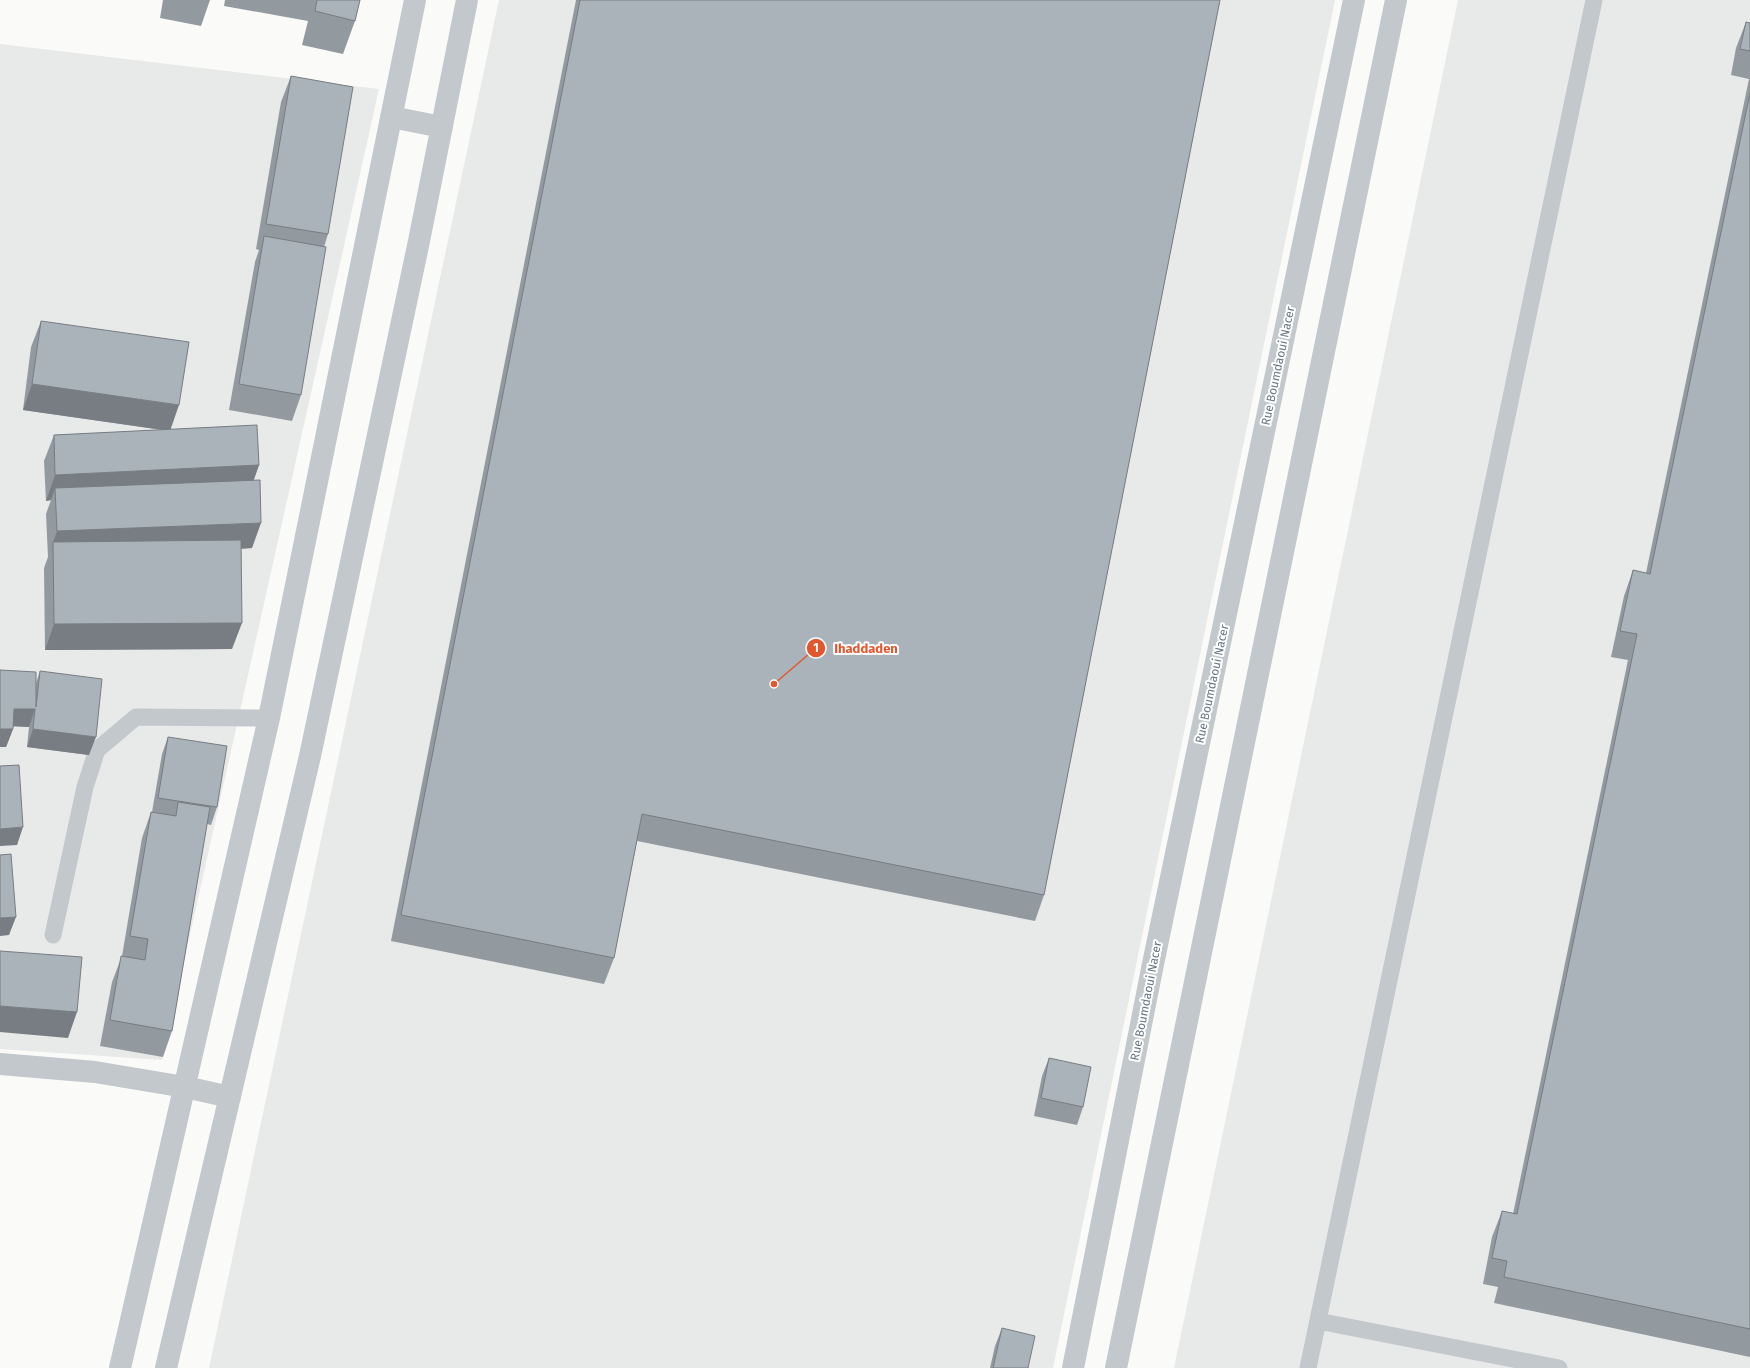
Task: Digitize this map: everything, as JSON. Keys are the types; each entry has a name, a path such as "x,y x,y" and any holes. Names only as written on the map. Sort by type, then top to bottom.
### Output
{"street":[{"path":"120,1368 270,718 415,0"},
{"path":"166,1368 310,756 419,241 467,0"},
{"name":"Rue Boumdaoui Nacer","path":"1073,1368 1153,964 1354,0"},
{"path":"1116,1368 1396,0"},
{"path":"391,117 442,127"},
{"path":"0,1064 95,1072 185,1087 230,1097"}],"lane":[{"path":"1308,1368 1594,0"},
{"path":"53,935 85,787 97,750 136,717 270,718"},
{"path":"1318,1321 1559,1368"}],"shaded area":[{"path":"499,0 1335,0 1053,1368 209,1368"},
{"path":"1458,0 1750,0 1750,1368 1174,1368"},
{"path":"0,44 379,89 162,1060 0,1049"}],"building":[{"path":"317,0 360,0 355,21 315,11"},
{"path":"580,0 1220,0 1044,895 642,814 614,958 401,915"},
{"path":"1746,22 1750,23 1750,51 1740,49"},
{"path":"291,76 353,87 328,234 266,224"},
{"path":"1750,93 1750,1329 1504,1277 1507,1261 1492,1258 1502,1211 1517,1214 1637,634 1620,631 1633,570 1650,574"},
{"path":"264,236 326,247 301,395 239,384"},
{"path":"41,321 189,342 179,405 32,384"},
{"path":"257,425 259,465 55,475 54,435"},
{"path":"260,480 261,523 57,531 55,488"},
{"path":"241,540 242,623 54,624 53,542"},
{"path":"0,670 36,672 36,707 40,671 102,679 96,737 33,729 35,709 14,709 13,729 0,729"},
{"path":"168,737 227,746 217,807 158,798"},
{"path":"19,765 23,827 0,829 0,766"},
{"path":"178,802 210,807 172,1031 110,1020 121,956 145,960 148,939 130,936 151,812 176,816"},
{"path":"11,854 16,917 0,918 0,855"},
{"path":"0,951 82,957 77,1012 0,1006"},
{"path":"1049,1058 1091,1067 1083,1107 1041,1098"},
{"path":"1002,1328 1035,1336 1028,1368 993,1368"}],"place":[{"name":"Ihaddaden","path":"774,684"}]}
